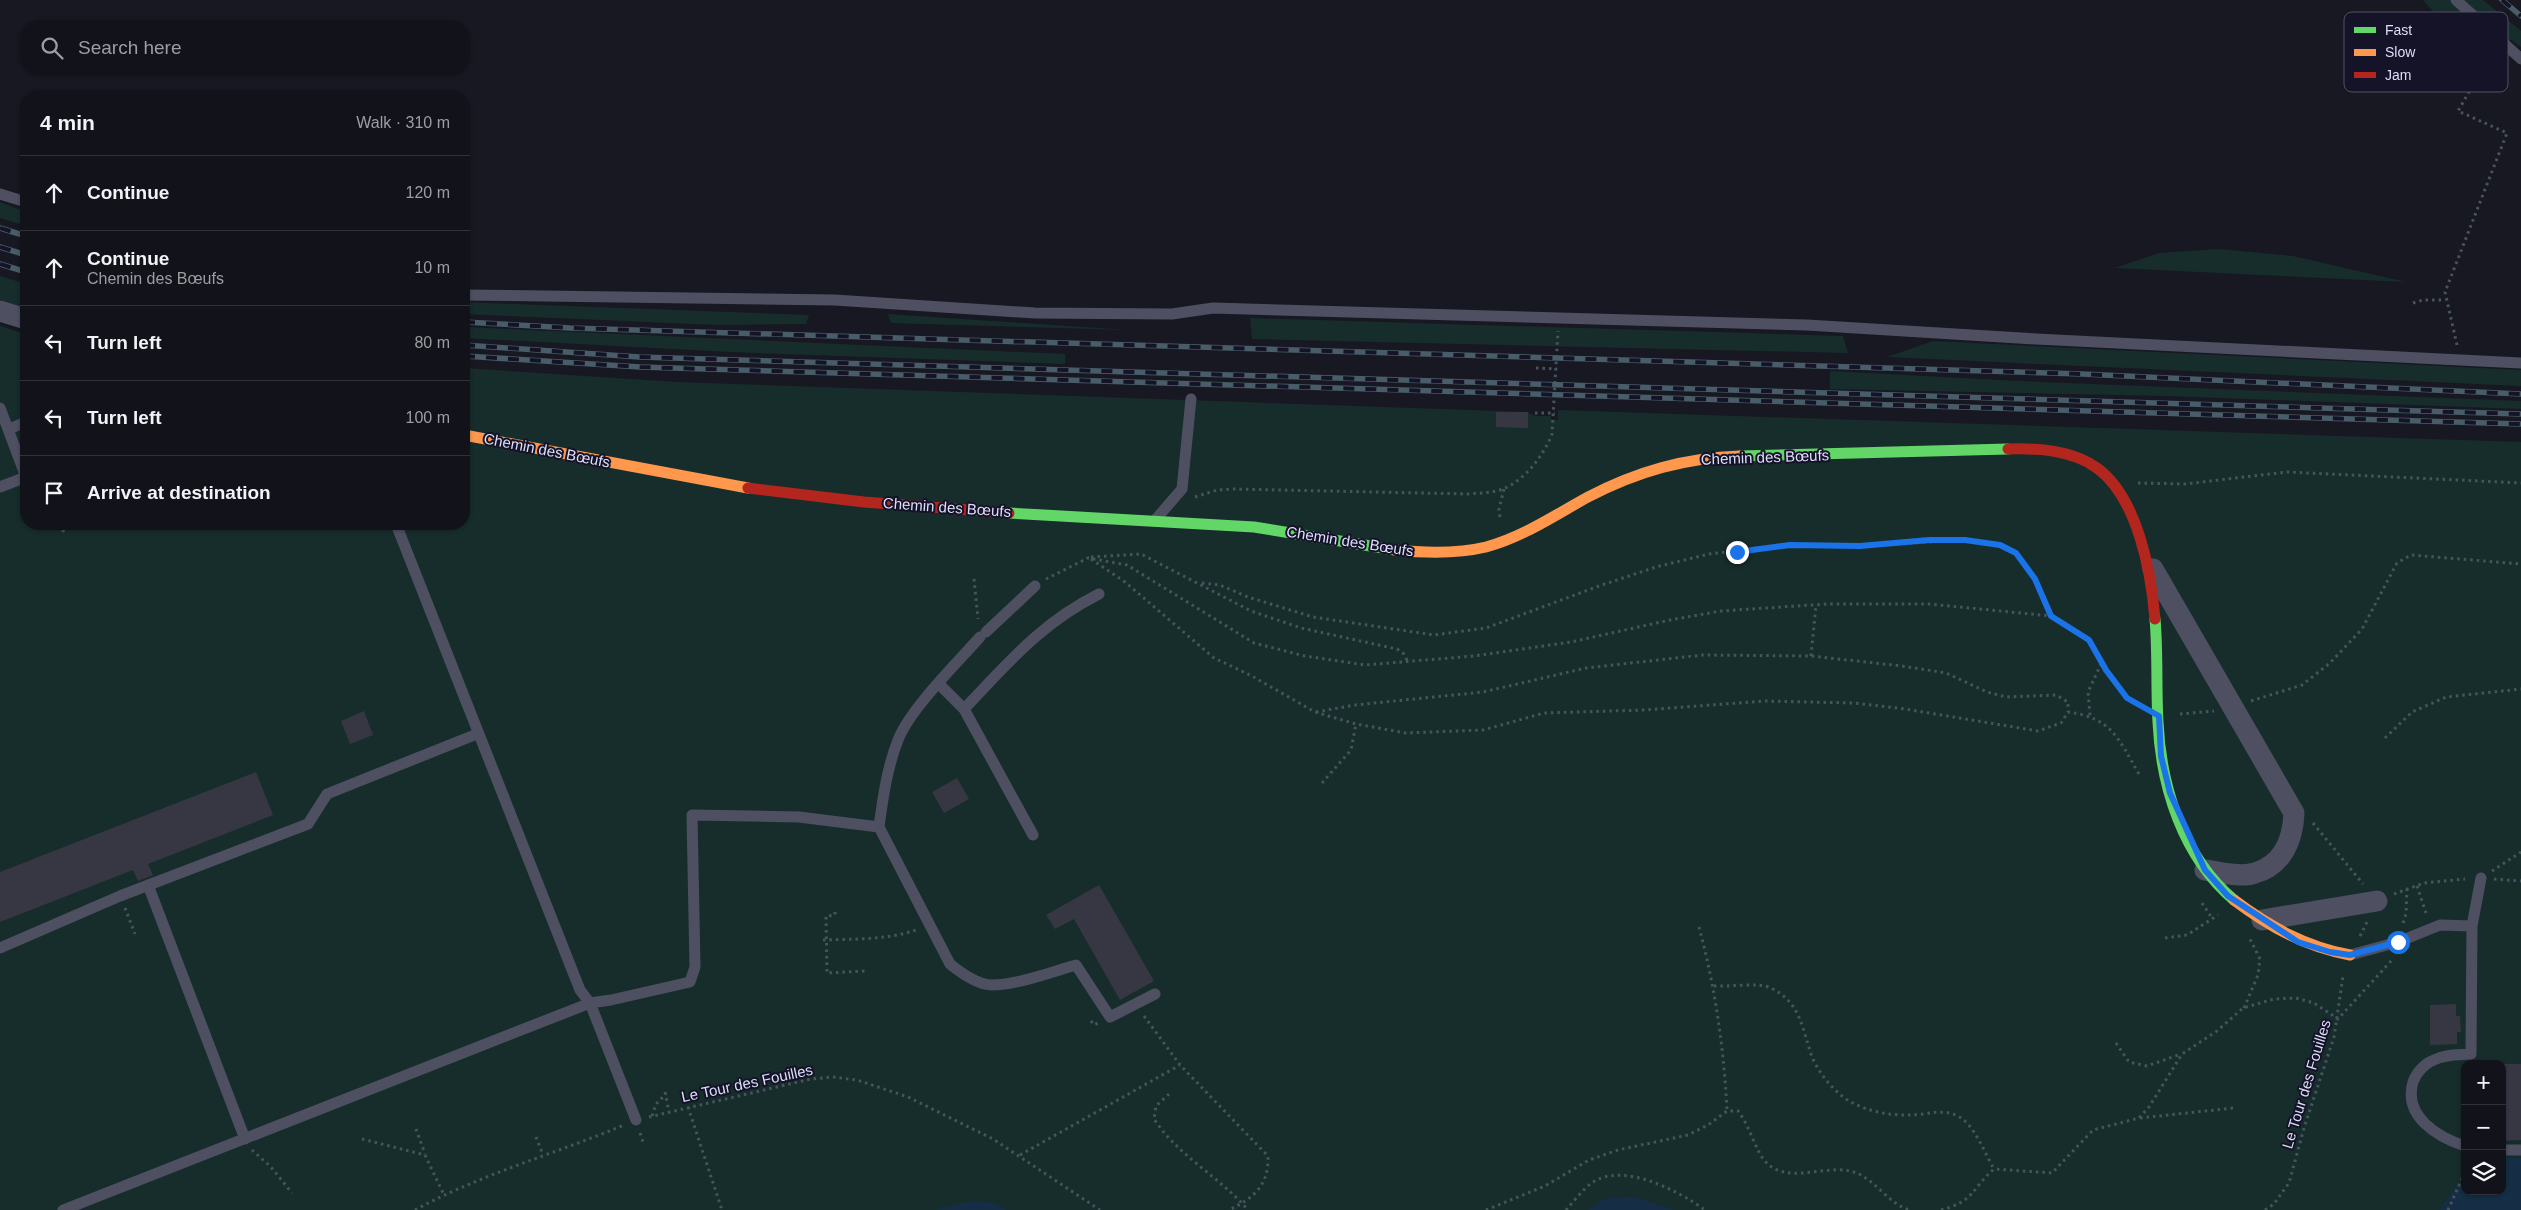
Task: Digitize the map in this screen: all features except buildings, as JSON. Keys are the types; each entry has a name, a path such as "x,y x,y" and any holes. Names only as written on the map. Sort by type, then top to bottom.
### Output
{"street":[{"path":"0,311 20,318"},
{"name":"Chemin des Bœufs","path":"470,435 669,474 807,496 1276,530 1399,550 1466,551 1491,546 1521,534 1591,496 1649,470 1685,460 1728,456 2029,448 2051,450 2075,457 2096,468 2111,482 2127,506 2150,564 2154,596 2161,756 2170,793 2205,870 2228,896 2298,942 2350,955"},
{"path":"2150,564 2294,813 2293,834 2284,851 2272,865 2254,874 2205,870"},
{"path":"2262,920 2377,901"}],"lane":[{"path":"2456,0 2470,12"},
{"path":"2508,49 2521,59"},
{"path":"0,194 20,200"},
{"path":"470,295 834,300 1035,313 1172,314 1213,308 1807,325 2027,339 2521,363"},
{"path":"1153,522 1182,489 1191,399"},
{"path":"0,408 20,460"},
{"path":"9,429 20,424"},
{"path":"0,487 20,479"},
{"path":"398,530 477,734 580,990 590,1003 636,1120"},
{"path":"1035,586 983,634 939,684 899,738 887,774 879,827 950,964 964,976 990,985 1024,979 1076,965 1110,1017 1155,994"},
{"path":"964,708 1037,634 1071,608 1099,594"},
{"path":"939,684 964,708 1033,835"},
{"path":"0,948 120,896 308,824 327,794 477,734"},
{"path":"63,1210 590,1003 690,982 695,967 692,815 799,817 879,827"},
{"path":"2461,1145 2448,1140 2418,1117 2410,1096 2414,1079 2432,1060 2472,1054 2472,926 2481,878"},
{"path":"148,885 245,1139"},
{"path":"2350,955 2398,942 2440,925 2472,926"},
{"path":"2506,1150 2521,1150"}],"path":[{"path":"2461,360 2445,300 2445,292 2507,133 2458,111 2469,92"},
{"path":"2413,303 2423,300 2445,300"},
{"path":"1170,523 1176,512 1187,501 1217,490 1468,494 1495,491 1518,479 1536,461 1552,434 1555,413 1558,342"},
{"path":"1536,368 1557,369"},
{"path":"1535,413 1555,413"},
{"path":"2111,482 2185,484 2287,472 2521,483"},
{"path":"63,530 65,535"},
{"path":"1202,584 1220,585 1248,597 1313,617 1341,623 1434,635 1486,628 1656,567 1709,554 1790,545 1860,546 1965,540 2000,545 2016,553 2035,579 2051,616"},
{"path":"1035,586 1061,569 1088,558 1141,554 1251,611 1301,628 1397,648 1404,654 1408,662"},
{"path":"1088,558 1127,565 1254,643 1305,656 1365,665 1408,662 1571,642 1670,620 1721,611 1816,604 1930,604 2051,616 2089,640 2102,663 2127,698 2159,716 2209,712 2302,685 2330,663 2362,629 2397,563 2411,555 2521,564"},
{"path":"1088,558 1125,582 1214,658 1250,675 1315,712 1356,724 1406,733 1483,730 1544,713 1645,710 1764,700 1854,703 1905,708 2038,731 2061,723 2068,712 2068,702 2056,695 2006,697 1987,692 1946,673 1811,656 1703,655 1586,668 1483,692 1355,705 1315,712"},
{"path":"974,579 983,634"},
{"path":"1811,656 1816,604"},
{"path":"2090,715 2088,692 2102,663"},
{"path":"2385,738 2412,712 2446,697 2521,689"},
{"path":"2068,712 2090,715 2114,732 2141,776"},
{"path":"1322,783 1351,750 1356,724"},
{"path":"2294,813 2306,815 2377,901 2417,886 2450,879 2481,878 2521,881"},
{"path":"2481,878 2521,852"},
{"path":"2417,886 2431,928"},
{"path":"120,896 135,934"},
{"path":"2198,897 2212,918"},
{"name":"Le Tour des Fouilles","path":"2266,1210 2274,1204 2289,1183 2338,1019 2343,970 2377,901"},
{"path":"2164,938 2187,935 2238,903"},
{"path":"835,912 835,916 826,916 824,940 827,973 865,971 865,974"},
{"path":"824,940 904,934 930,925"},
{"path":"1699,926 1714,986 1725,1064 1727,1110"},
{"path":"2244,1008 2258,975 2260,959 2249,937"},
{"path":"1714,986 1769,987 1791,1002 1803,1024 1813,1059 1829,1084 1853,1104 1876,1112 1908,1116 1934,1111 1953,1112 1968,1124 1994,1169"},
{"path":"2116,1043 2130,1062 2147,1066 2182,1054 2217,1031 2244,1008 2274,1000 2296,998 2314,1003 2338,1019"},
{"path":"1140,1009 1180,1065 1268,1156 1268,1171 1264,1183 1242,1203 1229,1210"},
{"path":"2139,1118 2149,1107 2182,1054"},
{"path":"1020,1155 1180,1065"},
{"name":"Le Tour des Fouilles","path":"415,1210 542,1155 636,1120 810,1079 833,1078 857,1080 908,1097 1020,1155 1100,1210"},
{"path":"652,1116 656,1104 665,1093 669,1112"},
{"path":"1169,1094 1156,1106 1154,1119 1166,1137 1248,1210"},
{"path":"688,1107 722,1210"},
{"path":"1941,1210 1954,1207 1972,1196 1983,1179 1994,1169 2052,1173 2094,1130 2139,1118 2234,1108"},
{"path":"1486,1210 1545,1186 1596,1158 1618,1150 1688,1135 1708,1125 1727,1110 1738,1111 1747,1122 1764,1160 1775,1169 1810,1173 1852,1171 1876,1186 1900,1207 1910,1210"},
{"path":"416,1129 425,1155 444,1196"},
{"path":"536,1137 542,1155"},
{"path":"245,1139 254,1154 272,1167 292,1194"},
{"path":"362,1139 425,1155"},
{"path":"1566,1210 1592,1182 1605,1176 1625,1176 1675,1190 1705,1210"},
{"path":"2448,1210 2461,1181"}],"green space":[{"path":"2423,0 2483,0 2498,12 2434,12"},
{"path":"2508,20 2521,31 2521,47 2511,40 2508,42"},
{"path":"0,202 20,210 20,224 0,218"},
{"path":"2219,249 2293,256 2406,282 2115,268 2159,253"},
{"path":"0,276 20,282 20,306 0,300"},
{"path":"470,302 809,315 806,324 717,325 470,314"},
{"path":"888,314 1128,330 891,323"},
{"path":"1250,318 1843,336 1848,353 1252,339"},
{"path":"0,326 20,332 20,530 470,530 470,368 677,382 1528,412 1535,416 1551,416 1551,419 1558,420 1558,410 2521,442 2521,1210 0,1210"},
{"path":"470,327 1065,354 1065,364 730,352 470,338"},
{"path":"1933,341 2521,370 2521,386 1887,357"},
{"path":"1830,371 2041,382 2521,401 2521,409 2169,396 1830,389"}],"water":[{"path":"2506,1158 2521,1158 2521,1210 2439,1210 2461,1180 2461,1195 2506,1195"},
{"path":"1635,1197 1674,1210 1588,1210 1606,1198"},
{"path":"971,1201 994,1203 1006,1210 935,1210"}],"railway":[{"path":"2502,0 2521,16"},
{"path":"0,228 20,234"},
{"path":"0,247 20,253"},
{"path":"0,264 20,270"},
{"path":"470,322 570,328 2082,374 2521,394"},
{"path":"470,345 639,357 2521,414"},
{"path":"470,356 640,367 2521,424"}],"traffic: fast":[{"path":"1740,456 2008,449"},
{"path":"1009,513 1254,527 1395,550"},
{"path":"2155,619 2157,709 2160,747 2170,796 2188,842 2216,883 2234,900"}],"traffic: slow":[{"path":"470,436 748,488"},
{"path":"1395,550 1441,552 1464,551 1486,547 1526,532 1588,497 1644,473 1681,463 1740,456"},
{"path":"2234,900 2261,919 2289,935 2318,947 2350,955"}],"traffic: jam":[{"path":"2008,449 2054,451 2077,457 2097,468 2111,481 2123,498 2140,537 2146,558 2155,619"},
{"path":"748,488 864,502 1009,513"}],"route":[{"path":"1737,552 1790,545 1860,546 1929,540 1965,540 2000,545 2016,553 2035,579 2051,616 2089,640 2106,670 2127,698 2159,716 2161,756 2170,793 2194,850 2205,870 2228,896 2298,942 2330,952 2350,955 2398,942"}]}
